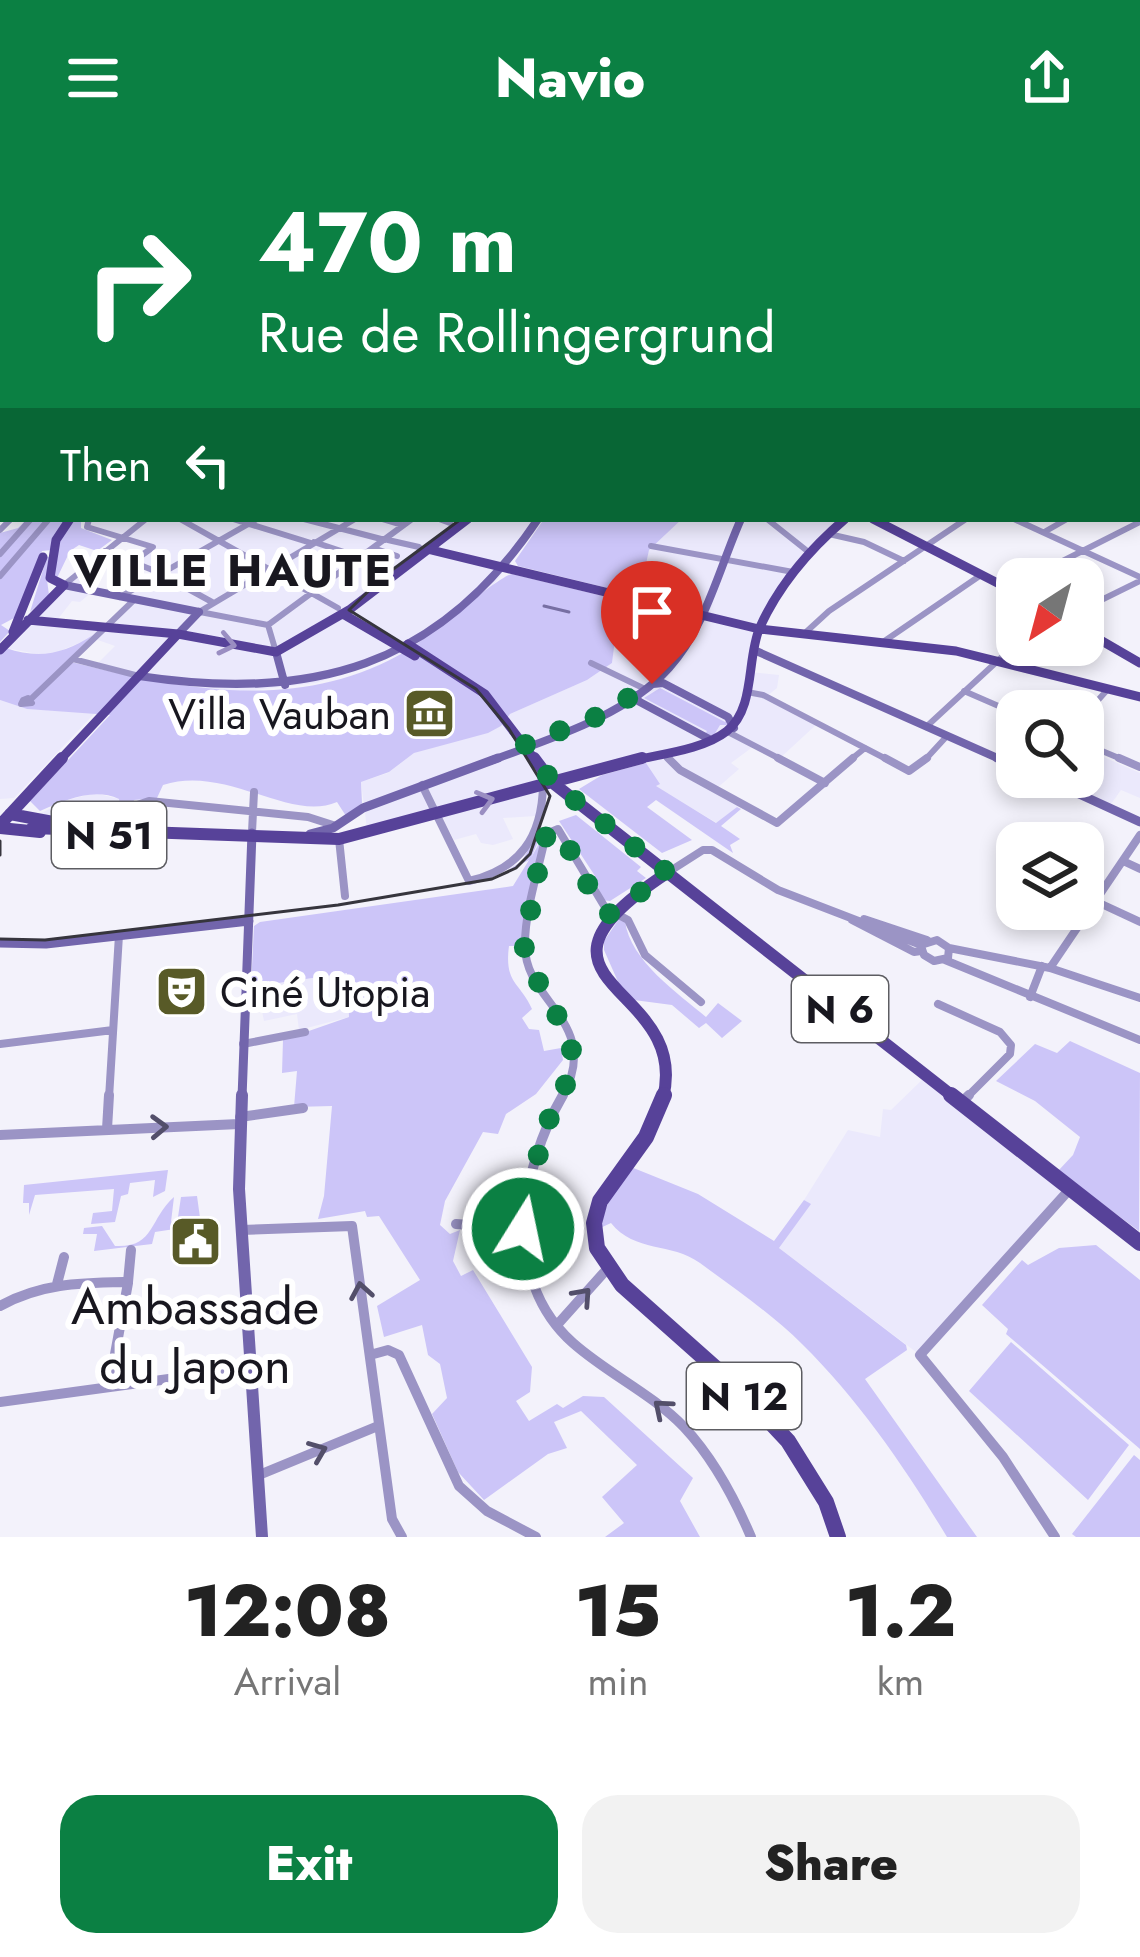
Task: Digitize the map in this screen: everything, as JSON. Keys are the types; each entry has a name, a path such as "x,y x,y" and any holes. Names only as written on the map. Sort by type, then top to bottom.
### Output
{"main road":[{"path":"68,522 56,540 50,578 64,585 199,612"},
{"path":"43,557 24,614 28,620 178,634 276,652 344,611 400,561 463,522"},
{"path":"140,676 205,688 285,685 347,672 405,646 476,598 536,522"},
{"path":"711,740 638,701 674,662 740,522"},
{"path":"731,730 743,716 759,629 806,550 841,522"},
{"path":"879,522 996,580"},
{"path":"422,550 759,629 883,642 995,661 1140,697"},
{"path":"2,646 64,585"},
{"path":"2,646 28,601"},
{"name":"N 6","path":"344,611 491,700 548,782 1140,1243"},
{"path":"4,819 199,612"},
{"path":"13,632 28,620"},
{"path":"2,646 30,628 58,625"},
{"path":"1104,643 1140,664"},
{"path":"754,650 996,758"},
{"path":"276,652 285,685"},
{"path":"337,834 363,808 583,723 663,683 728,716 731,730"},
{"name":"N 51","path":"4,819 220,834 367,834 711,740 731,730"},
{"path":"1087,798 1140,822"},
{"name":"N 51","path":"4,819 220,834"},
{"name":"N 51","path":"38,827 138,829"},
{"path":"252,835 240,1120 241,1230 262,1537"},
{"path":"612,1273 595,1245 595,1208 642,1147 661,1108 666,1078 664,1047 647,1018 606,979 598,960 598,932 610,913 668,873"},
{"path":"0,944 249,921"},
{"name":"N 12","path":"612,1273 783,1432 820,1484 838,1537"}],"street":[{"path":"0,554 28,522"},
{"path":"0,576 47,522"},
{"path":"87,522 85,526 153,547 134,561"},
{"path":"64,585 142,522"},
{"path":"186,522 344,611"},
{"path":"242,522 362,558"},
{"path":"120,596 252,522"},
{"path":"291,534 301,522"},
{"path":"317,522 422,550"},
{"path":"199,612 349,522"},
{"path":"391,522 403,526"},
{"path":"199,612 268,625 408,522"},
{"path":"771,522 806,550"},
{"path":"805,634 830,610 962,522"},
{"path":"1021,522 1140,579"},
{"path":"1044,532 1062,522"},
{"path":"1070,558 1136,522"},
{"path":"827,533 863,542 905,562"},
{"path":"651,546 793,572"},
{"path":"375,548 400,561"},
{"path":"104,550 212,602"},
{"path":"294,583 343,553"},
{"path":"883,642 982,574"},
{"path":"1104,598 1140,579"},
{"path":"31,699 135,599"},
{"path":"268,625 276,652"},
{"path":"73,659 140,676"},
{"path":"926,728 995,661"},
{"path":"592,663 645,689"},
{"path":"1104,693 1108,689"},
{"path":"964,691 996,705"},
{"path":"747,692 763,694 912,771 947,736"},
{"path":"731,730 825,783"},
{"path":"663,753 680,770 776,823 865,748"},
{"path":"1104,752 1140,767"},
{"path":"422,784 470,881 502,873 525,856 548,782"},
{"path":"252,835 254,792"},
{"path":"138,829 136,807 143,802 319,818 337,834 345,896"},
{"path":"363,808 367,834"},
{"path":"701,1002 645,955 628,920 595,903 587,875 558,830 544,838 524,946 529,965 568,1035 575,1065 543,1132 523,1229 530,1274 546,1312 557,1325 679,1423 725,1480 751,1537"},
{"path":"1104,889 1140,835"},
{"path":"668,873 703,850 720,853 766,884 923,945 934,961 945,960 1140,1040"},
{"path":"1123,861 1140,868"},
{"path":"1104,905 1140,922"},
{"path":"852,919 854,925 914,952 942,941 949,948 1046,967 1140,998"},
{"path":"1030,997 1074,930"},
{"path":"107,1129 118,935"},
{"path":"945,960 949,948"},
{"path":"938,1004 1000,1032 1011,1045 1010,1054 961,1104"},
{"path":"0,1044 113,1030"},
{"path":"243,1044 305,1032"},
{"path":"0,1135 240,1120 303,1108"},
{"path":"1055,1537 1003,1457 920,1355 1070,1189"},
{"path":"456,1224 523,1229"},
{"path":"241,1230 352,1226 392,1519 402,1537"},
{"path":"110,1387 131,1250"},
{"path":"57,1284 64,1257"},
{"path":"557,1325 612,1273"},
{"path":"0,1306 31,1289 57,1284 128,1282"},
{"path":"370,1355 388,1350 399,1355 453,1475 472,1501 536,1537"},
{"path":"0,1402 249,1368"},
{"path":"257,1476 379,1426"}],"shaded area":[{"path":"24,522 81,522 81,528 112,540 97,551 79,545 70,551 57,578 47,580 49,595 30,612 52,550 42,551 16,617 1,625 10,631 0,642 0,533"},
{"path":"84,522 542,522 488,592 401,654 316,683 244,691 183,689 95,666 115,646 95,639 98,635 48,656 6,648 101,553 126,562 102,560 76,587 93,591 80,602 72,601 54,624 105,629 134,600 120,597 159,574 136,563 153,549"},
{"path":"542,522 679,522 649,550 644,573 650,575 636,595 518,566 515,561"},
{"path":"679,522 841,522 811,546 759,629 751,672 779,675 777,688 767,696 818,723 779,759 754,746 731,763 739,769 716,789 741,804 717,823 655,786 659,783 642,759 543,785 536,816 503,818 513,839 493,845 481,843 476,834 454,840 439,810 367,829 361,782 388,773 414,753 501,726 510,714 587,680 612,663 617,624 649,576 644,574 644,560"},
{"path":"512,574 632,603 617,624 612,663 587,680 510,714 488,733 414,753 389,772 361,782 362,803 346,816 337,802 299,805 210,782 163,785 157,798 134,800 128,823 114,823 121,814 119,799 109,796 80,796 40,811 30,801 110,715 27,709 0,700 0,654 6,648 52,653 93,635 67,661 196,687 282,689 325,683 408,650"},
{"path":"660,688 725,722 729,718 728,725 720,725 714,735 704,735 707,731 644,698"},
{"path":"0,700 27,709 95,713 14,798 0,799"},
{"path":"1104,757 1140,773 1140,798 1121,790 1111,804 1097,798 1104,798"},
{"path":"646,763 660,784 656,786 716,823 737,807 741,809 721,826 740,839 730,845 733,853 656,800 647,807 692,840 662,853 579,789 602,775"},
{"path":"95,793 119,799 121,814 114,823 36,816 64,801"},
{"path":"576,815 641,867 637,871 646,878 610,901 602,900 595,876 559,821"},
{"path":"535,837 540,837 531,858 542,838 522,946 509,946 509,968 532,1009 522,1018 529,1029 539,1030 544,1051 561,1048 563,1060 536,1094 506,1114 498,1134 483,1132 445,1201 440,1225 450,1234 460,1230 453,1261 461,1276 473,1270 532,1367 530,1392 516,1401 529,1421 557,1404 563,1408 583,1396 604,1397 693,1478 680,1501 700,1537 605,1537 624,1523 602,1497 637,1465 581,1411 554,1422 567,1448 548,1454 484,1500 458,1472 432,1414 447,1398 440,1364 428,1355 422,1325 384,1337 377,1306 420,1280 379,1216 367,1217 365,1211 318,1219 332,1106 294,1107 297,1071 282,1073 283,1040 349,1017 347,973 251,987 254,926 260,922 513,886 529,860 502,874 522,861"},
{"path":"619,919 625,921 646,963 683,998 706,1017 718,1003 742,1021 722,1038 706,1023 699,1028 672,1005 634,1000 619,984 604,950 604,941"},
{"path":"347,973 349,1017 299,1030 297,1014 264,1021 262,1011 251,1012 251,987"},
{"path":"1070,1041 1140,1073 1139,1231 1058,1171 1073,1155 1080,1137 1035,1101 996,1081 1035,1044 1057,1053"},
{"path":"926,1076 1070,1189 920,1355 779,1248 810,1204 804,1200 848,1130 880,1137 883,1109 891,1110"},
{"path":"631,1167 698,1194 774,1241 804,1200 811,1204 779,1248 906,1345 907,1350 865,1379 977,1537 947,1537 862,1412 823,1366 766,1312 689,1256 631,1239 611,1223 598,1229 612,1193"},
{"path":"168,1170 165,1191 153,1197 155,1180 130,1183 128,1194 121,1196 115,1222 91,1224 93,1213 112,1211 114,1189 35,1195 29,1215 29,1203 23,1203 24,1185"},
{"path":"197,1196 201,1225 155,1232 152,1244 94,1251 97,1234 83,1234 84,1228 102,1226 115,1246 138,1242 174,1197 171,1222 178,1217 181,1197"},
{"path":"1096,1245 1140,1280 1140,1449 1006,1334 1008,1329 982,1305 1022,1260 1028,1265 1059,1248"},
{"path":"1011,1342 1129,1445 1088,1500 969,1391"},
{"path":"1134,1455 1140,1460 1140,1537 1076,1537 1072,1534"}],"waterway":[{"path":"544,606 569,612"}],"tram line":[{"path":"0,939 45,940 338,905 492,879 516,868 530,854 550,796 509,729 476,689 349,610 384,576 457,522"},
{"path":"0,841 0,855"}],"place":[{"name":"Villa Vauban","path":"430,714"},
{"name":"Ciné Utopia","path":"181,992"},
{"name":"Ambassade du Japon","path":"195,1241"}],"district":[{"name":"VILLE HAUTE","path":"234,570"}],"route":[{"path":"523,1229 543,1132 575,1065 568,1035 525,954 544,838 558,830 590,880 595,903 609,914 668,873 553,783 525,744 596,717 652,684"}]}
